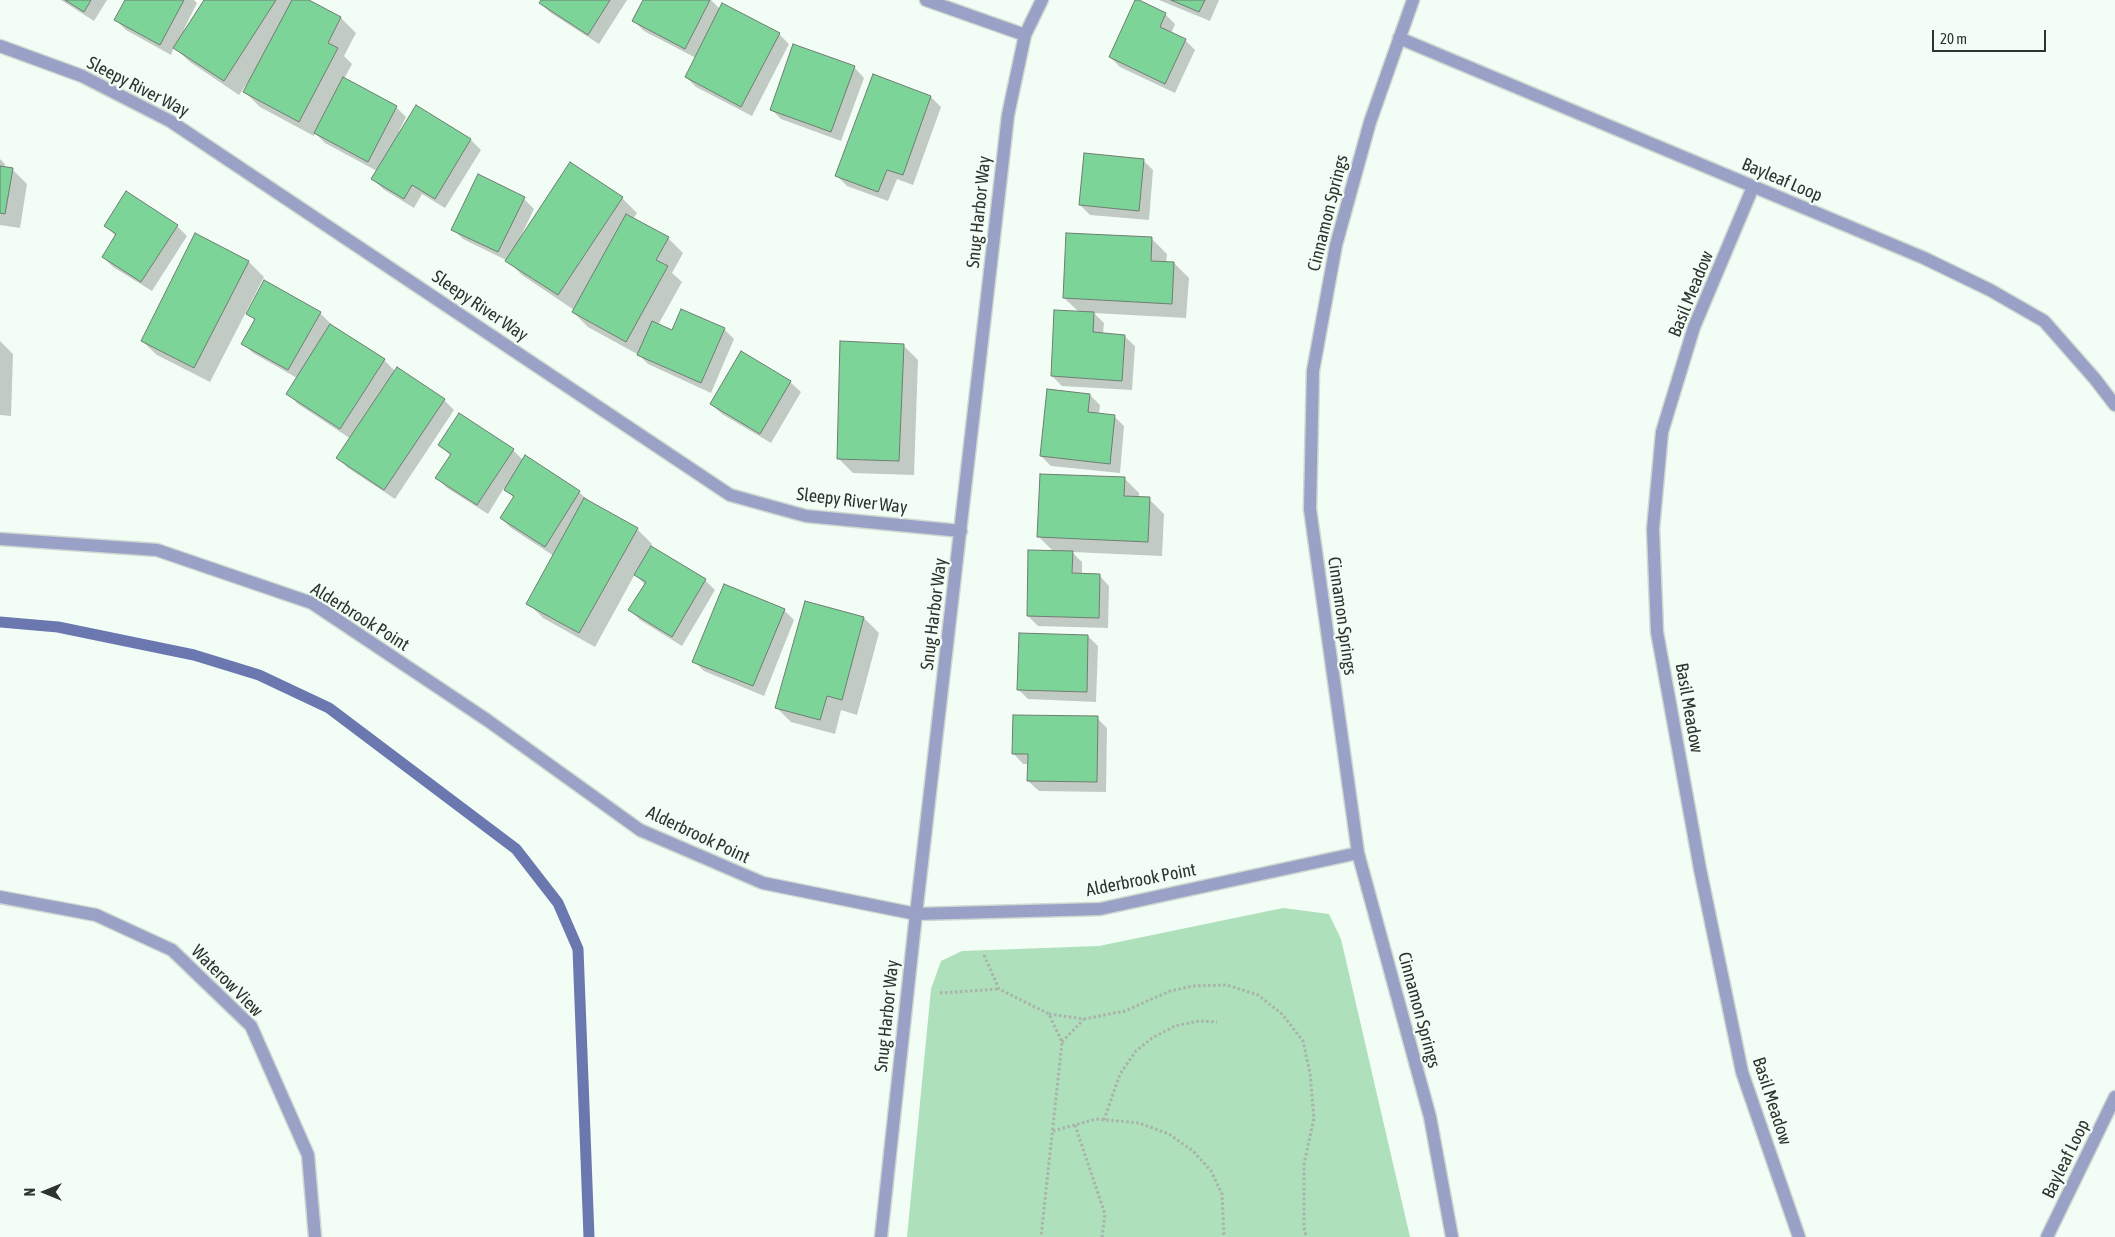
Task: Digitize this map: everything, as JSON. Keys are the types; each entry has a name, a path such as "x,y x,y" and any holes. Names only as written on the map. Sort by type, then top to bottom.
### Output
{"street":[{"path":"926,0 1025,35"},
{"name":"Snug Harbor Way","path":"881,1237 916,914 1008,115 1025,35 1042,0"},
{"name":"Cinnamon Springs","path":"1413,0 1370,122 1336,245 1313,371 1310,509 1358,853 1430,1117 1452,1237"},
{"name":"Bayleaf Loop","path":"1400,38 1924,258 1990,290 2044,321 2095,379 2115,405"},
{"name":"Sleepy River Way","path":"0,46 82,76 170,121 730,494 806,516 961,531"},
{"name":"Basil Meadow","path":"1753,187 1694,328 1662,432 1653,529 1658,632 1700,869 1742,1072 1800,1237"},
{"name":"Alderbrook Point","path":"0,539 157,550 312,603 486,720 640,830 763,883 916,914 1100,909 1358,853"},
{"name":"Waterow View","path":"0,896 96,915 172,950 251,1026 308,1155 315,1237"},
{"name":"Bayleaf Loop","path":"2047,1237 2115,1096"}],"path":[{"path":"984,955 999,989"},
{"path":"940,993 999,989 1049,1014 1084,1019 1125,1011 1170,991 1193,986 1227,985 1258,995 1282,1014 1303,1041 1310,1073 1314,1118 1304,1164 1304,1228 1306,1237"},
{"path":"1041,1237 1062,1042 1049,1014"},
{"path":"1062,1042 1084,1019"},
{"path":"1104,1120 1120,1074 1136,1051 1152,1038 1176,1026 1200,1021 1217,1022"},
{"path":"1052,1131 1096,1119 1139,1124 1169,1134 1192,1151 1211,1171 1222,1194 1224,1237"},
{"path":"1075,1125 1106,1214 1102,1237"}],"green space":[{"path":"1283,908 1329,914 1341,939 1410,1237 907,1237 931,989 941,961 962,951 1099,946"}],"building":[{"path":"65,0 91,0 84,12"},
{"path":"125,0 184,0 160,45 114,20"},
{"path":"204,0 276,0 224,81 173,48"},
{"path":"292,0 309,0 341,17 328,43 338,48 299,122 243,92"},
{"path":"541,0 610,0 588,35 539,3"},
{"path":"643,0 710,0 685,49 632,21"},
{"path":"1135,0 1139,0 1166,13 1160,27 1186,39 1165,84 1109,57"},
{"path":"1171,0 1205,0 1199,12"},
{"path":"722,3 780,33 741,107 685,77"},
{"path":"793,44 855,66 831,132 770,110"},
{"path":"873,74 931,96 903,175 887,170 878,192 835,176"},
{"path":"343,77 397,106 368,162 314,133"},
{"path":"416,105 471,139 435,199 412,185 404,199 371,179"},
{"path":"1084,153 1144,159 1139,211 1079,205"},
{"path":"570,162 623,197 558,295 505,261"},
{"path":"0,166 13,168 5,214 0,213"},
{"path":"478,174 525,197 498,252 451,230"},
{"path":"126,191 178,225 141,282 102,257 116,234 104,226"},
{"path":"626,214 669,237 656,260 668,266 626,342 572,312"},
{"path":"195,233 249,261 194,368 141,341"},
{"path":"1066,233 1152,237 1151,261 1174,262 1172,304 1063,298"},
{"path":"264,280 321,312 288,370 241,344 255,319 246,314"},
{"path":"681,309 725,328 701,383 637,355 652,321 672,330"},
{"path":"1054,310 1094,312 1093,332 1125,335 1122,381 1051,376"},
{"path":"330,324 385,359 340,429 286,394"},
{"path":"840,341 904,344 899,461 837,459"},
{"path":"741,351 791,381 760,434 710,404"},
{"path":"397,367 445,399 384,490 336,458"},
{"path":"1047,389 1090,394 1088,412 1115,415 1110,464 1040,456"},
{"path":"459,413 514,449 477,505 435,478 451,454 438,445"},
{"path":"525,455 580,491 545,547 500,518 514,496 504,490"},
{"path":"1040,474 1125,477 1124,496 1150,497 1148,542 1037,537"},
{"path":"584,498 638,528 579,633 526,604"},
{"path":"651,546 706,579 672,637 628,610 646,582 634,575"},
{"path":"1028,550 1073,551 1072,573 1100,574 1099,618 1027,616"},
{"path":"724,584 785,609 753,686 692,662"},
{"path":"805,601 864,617 842,700 827,696 820,720 775,708"},
{"path":"1019,633 1088,635 1087,692 1017,690"},
{"path":"1013,715 1098,716 1097,782 1027,781 1028,754 1012,754"}],"waterway":[{"path":"0,622 58,627 194,655 259,675 329,708 516,849 558,903 578,949 589,1237"}]}
